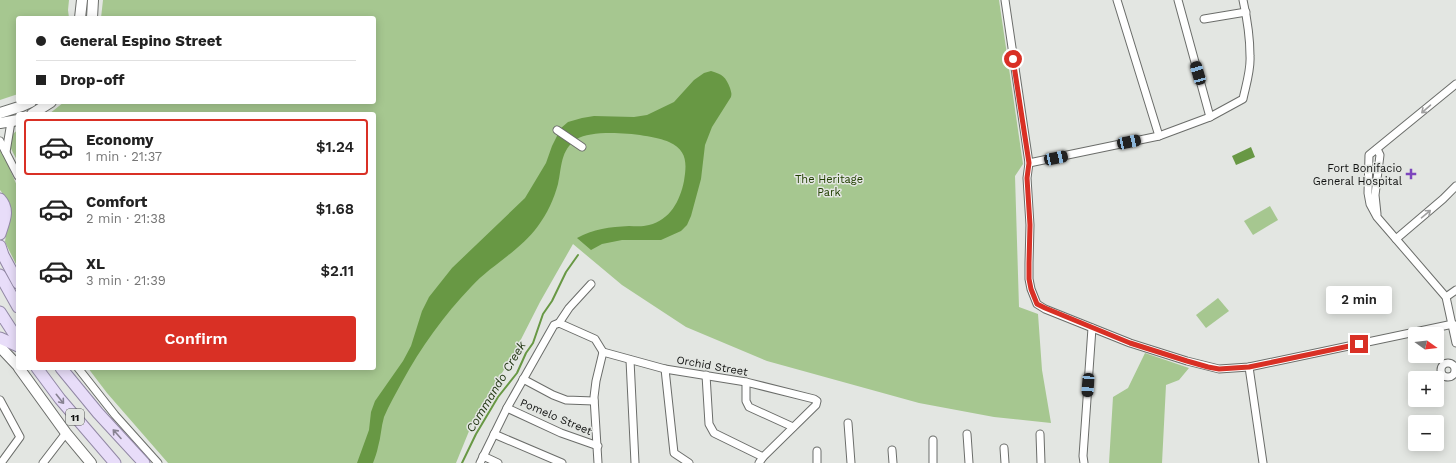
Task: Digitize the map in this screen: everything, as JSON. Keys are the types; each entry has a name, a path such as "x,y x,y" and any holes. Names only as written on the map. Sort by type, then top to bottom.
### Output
{"main road":[{"path":"80,16 82,0"},
{"path":"92,16 93,0"},
{"path":"0,113 26,104"},
{"path":"35,112 48,104"},
{"path":"0,123 14,121"},
{"path":"0,198 5,206 6,214 0,234"},
{"path":"0,246 16,279"},
{"path":"0,275 16,303"},
{"path":"0,312 16,333"},
{"path":"0,338 16,345"},
{"path":"0,347 16,364"},
{"path":"21,370 66,433 91,463"},
{"name":"11","path":"38,370 60,400 115,463"},
{"name":"11","path":"64,371 98,413 144,463"}],"street":[{"path":"1005,0 1029,163 1027,178 1030,225 1029,279 1037,304 1130,343 1219,369 1249,367 1453,324"},
{"path":"1117,0 1159,136"},
{"path":"1178,0 1210,117"},
{"path":"1029,163 1159,136 1210,117 1243,99 1251,56 1246,12 1243,0"},
{"path":"1204,19 1246,12"},
{"path":"1456,84 1369,155 1368,193 1370,204 1377,217 1446,297 1456,343"},
{"path":"6,152 8,137 14,121"},
{"path":"557,130 582,147"},
{"path":"0,141 16,172"},
{"path":"1377,149 1380,155 1375,195 1377,217"},
{"path":"1396,239 1456,186"},
{"path":"498,463 482,460 507,408 556,324 568,308 591,284"},
{"path":"1446,297 1456,290"},
{"path":"556,324 595,339 603,352 596,381 594,401 598,463"},
{"path":"1084,463 1083,456 1092,328"},
{"name":"Orchid Street","path":"603,352 665,369 746,382 817,401 816,405 793,427"},
{"path":"1454,367 1456,356"},
{"path":"630,360 635,463"},
{"path":"1249,367 1263,463"},
{"path":"665,369 674,453 689,463"},
{"path":"80,370 115,415 158,463"},
{"path":"706,375 709,424 714,433 761,460 793,427 749,407 746,401 746,382"},
{"path":"523,379 553,395 566,400 594,401"},
{"path":"0,400 20,437 1,463"},
{"name":"Pomelo Street","path":"507,408 561,433 598,446"},
{"path":"848,423 851,463"},
{"path":"43,463 66,433"},
{"path":"494,434 562,463"},
{"path":"967,434 969,463"},
{"path":"1040,434 1042,463"},
{"path":"933,440 934,463"},
{"path":"1004,448 1005,463"},
{"path":"892,450 893,463"},
{"path":"817,451 817,463"}],"green space":[{"path":"0,0 69,0 69,16 16,16 16,95 0,100"},
{"name":"The Heritage Park","path":"103,0 999,0 1023,164 1015,176 1019,307 1038,314 1042,370 1051,423 994,417 919,403 767,361 686,327 622,285 573,244 540,302 512,357 476,414 456,463 168,463 107,393 90,370 376,370 376,112 52,112 62,104 376,104 376,16 101,16"},
{"path":"16,131 16,158 10,145 13,133"},
{"path":"0,147 16,183 16,264 5,242 10,203 0,190"},
{"path":"1270,206 1278,220 1253,235 1244,221"},
{"path":"1218,298 1229,311 1206,328 1196,315"},
{"path":"1145,353 1189,368 1179,380 1166,385 1162,463 1109,463 1113,397 1128,388"}],"shaded area":[{"path":"711,71 718,73 727,81 731,92 731,97 712,127 705,145 701,179 691,216 687,225 681,231 661,240 622,240 602,244 591,250 577,238 589,232 602,229 622,226 649,225 663,219 673,209 680,196 684,181 685,163 682,153 675,145 661,139 623,133 609,133 585,136 571,143 567,148 561,165 558,184 554,195 541,221 523,243 479,279 442,320 417,356 388,408 382,424 377,453 373,463 357,463 369,430 371,412 375,401 403,361 411,346 422,311 429,297 452,268 525,198 546,163 561,128 568,122 594,116 634,117 647,115 674,102 694,80 704,73"},
{"path":"1251,147 1255,157 1236,165 1232,156"}],"waterway":[{"name":"Commando Creek","path":"462,463 476,434 498,397 517,373 526,353 533,343 543,314 552,301 566,272 578,255"}],"place":[{"name":"Fort Bonifacio General Hospital","path":"1411,174"}],"route":[{"path":"1013,59 1029,163 1027,178 1030,225 1029,279 1037,304 1130,343 1187,361 1219,369 1249,367 1359,344"}]}
